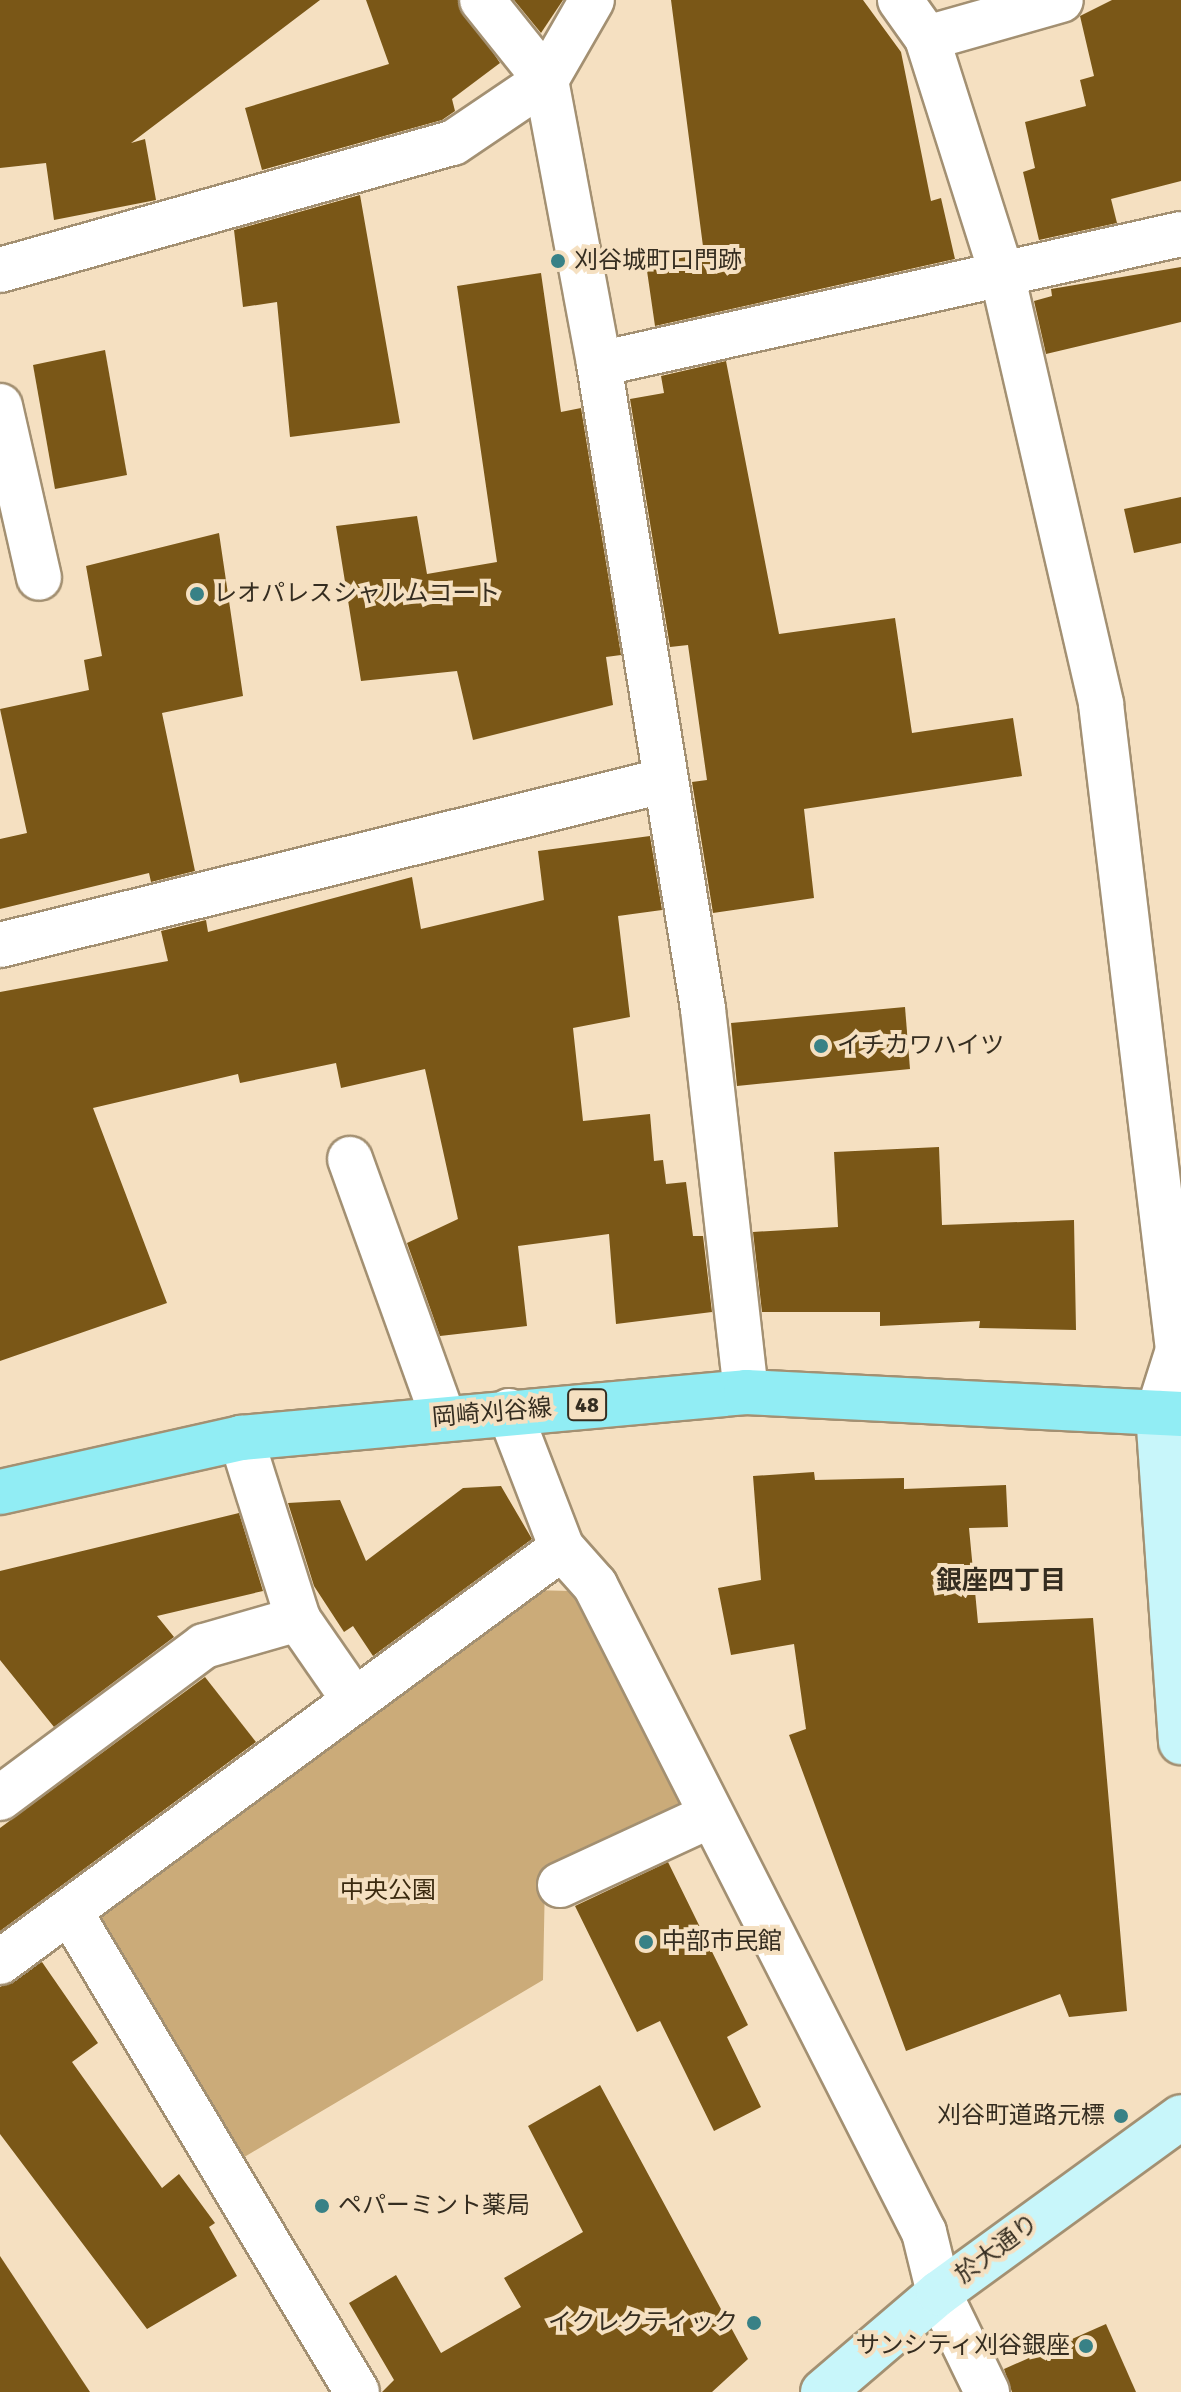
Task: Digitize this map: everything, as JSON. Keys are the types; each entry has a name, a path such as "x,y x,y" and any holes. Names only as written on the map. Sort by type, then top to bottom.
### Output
{"main road":[{"name":"岡崎刈谷線","path":"0,1492 241,1438 443,1417 746,1392 1170,1414"}],"street":[{"path":"482,0 546,80 599,364 703,1009 746,1392"},
{"path":"0,270 453,143 546,80 592,0"},
{"path":"900,0 927,38 1002,274 1101,704 1178,1350 1170,1414 1181,1742"},
{"path":"927,38 1061,0"},
{"path":"599,364 1181,234"},
{"path":"0,406 39,578"},
{"path":"0,945 666,780"},
{"path":"350,1159 443,1417"},
{"path":"509,1411 562,1548 595,1585 709,1816 924,2232 939,2293 987,2392"},
{"path":"241,1438 298,1619 352,1697"},
{"path":"0,1962 352,1697 562,1548"},
{"path":"0,1798 204,1646 298,1619"},
{"path":"560,1885 709,1816"},
{"path":"70,1912 357,2392"},
{"name":"於大通り","path":"823,2392 939,2293 1181,2117"}],"green space":[{"name":"中央公園","path":"531,1590 571,1591 680,1805 545,1879 543,1980 241,2159 92,1916"}],"building":[{"path":"0,0 320,0 131,143 145,139 156,200 54,220 46,163 0,168"},
{"path":"366,0 458,0 500,63 452,99 455,111 442,120 262,170 245,108 389,64"},
{"path":"514,0 563,0 541,33"},
{"path":"671,0 863,0 901,52 931,201 941,198 955,259 655,326 646,264 704,254"},
{"path":"1112,0 1181,0 1181,181 1111,199 1117,223 1039,240 1023,172 1035,168 1025,122 1086,106 1080,80 1094,76 1080,16"},
{"path":"360,195 400,423 290,437 277,302 243,307 234,230"},
{"path":"1181,267 1181,322 1046,354 1034,301 1052,296 1051,289"},
{"path":"541,273 561,412 581,408 621,655 606,657 613,705 473,740 457,671 361,681 336,526 417,516 427,574 497,562 457,286"},
{"path":"105,350 127,475 55,489 33,365"},
{"path":"726,361 779,634 895,618 912,733 1013,718 1022,776 804,809 814,898 713,913 692,782 707,780 688,645 670,647 630,399 664,393 661,376"},
{"path":"1181,497 1181,543 1134,553 1124,509"},
{"path":"219,533 243,696 162,713 195,871 151,882 149,873 0,909 0,839 27,833 0,709 89,690 84,660 102,656 86,566"},
{"path":"650,836 662,910 618,916 630,1017 573,1028 583,1121 650,1114 654,1161 663,1160 666,1184 686,1182 693,1236 703,1236 712,1312 616,1324 609,1234 518,1246 527,1326 440,1336 407,1243 458,1219 425,1069 341,1088 336,1063 240,1083 238,1074 93,1108 167,1303 0,1361 0,992 168,961 161,931 206,920 208,932 412,877 421,929 544,900 538,851"},
{"name":"イチカワハイツ","path":"905,1007 910,1069 737,1086 731,1023"},
{"path":"939,1147 942,1225 1074,1220 1076,1330 979,1328 980,1321 880,1326 880,1312 762,1312 753,1232 838,1227 834,1152"},
{"path":"814,1472 815,1480 904,1478 904,1489 1006,1485 1008,1527 969,1528 978,1623 1093,1618 1127,2011 1069,2017 1060,1994 906,2051 789,1735 806,1729 794,1644 731,1655 718,1588 761,1580 753,1476"},
{"path":"501,1486 532,1539 373,1656 353,1626 344,1632 314,1586 288,1503 340,1500 366,1561 463,1488"},
{"path":"239,1513 263,1591 157,1616 174,1637 54,1727 0,1660 0,1571"},
{"path":"205,1677 256,1742 0,1931 0,1828"},
{"path":"668,1862 748,2025 727,2037 761,2107 714,2131 660,2021 637,2032 575,1906"},
{"path":"42,1962 98,2043 72,2062 162,2188 179,2174 215,2223 209,2227 237,2276 147,2329 0,2134 0,1987"},
{"path":"600,2085 748,2359 712,2392 382,2392 394,2380 349,2303 396,2275 441,2353 521,2307 504,2278 583,2232 528,2126"},
{"path":"0,2256 90,2392 0,2392"},
{"name":"サンシティ刈谷銀座","path":"1106,2324 1136,2392 1012,2392 1004,2369"}],"place":[{"name":"刈谷城町口門跡","path":"558,261"},
{"name":"レオパレスシャルムコート","path":"197,594"},
{"name":"イチカワハイツ","path":"821,1046"},
{"name":"中部市民館","path":"646,1942"},
{"name":"刈谷町道路元標","path":"1121,2116"},
{"name":"ペパーミント薬局","path":"322,2206"},
{"name":"イクレクティック","path":"754,2323"},
{"name":"サンシティ刈谷銀座","path":"1086,2346"}],"district":[{"name":"銀座四丁目","path":"1001,1582"}]}
